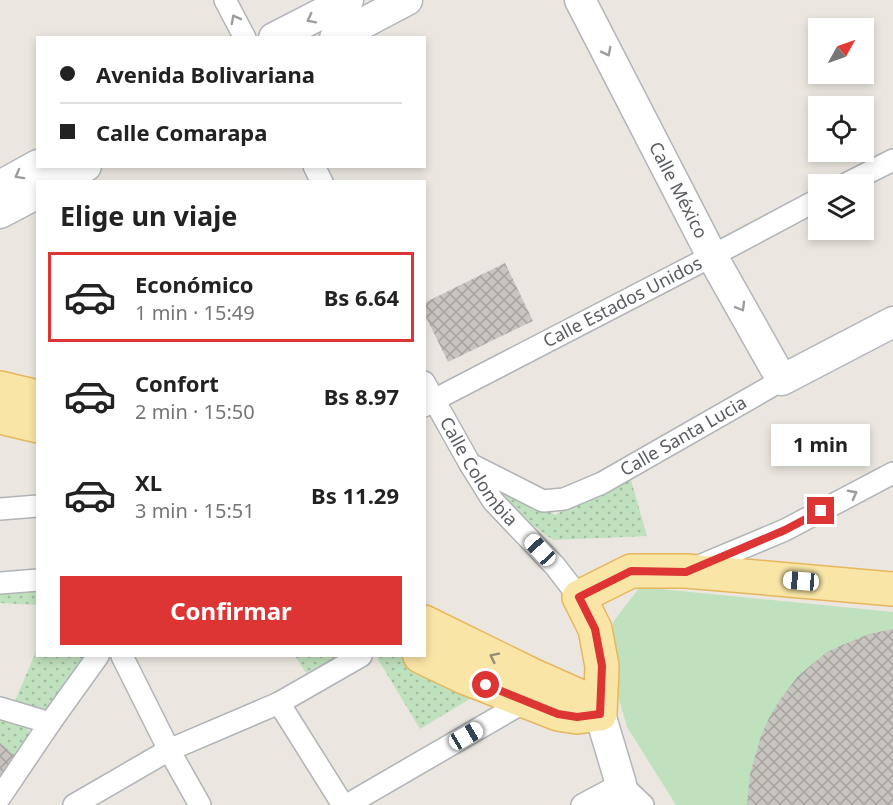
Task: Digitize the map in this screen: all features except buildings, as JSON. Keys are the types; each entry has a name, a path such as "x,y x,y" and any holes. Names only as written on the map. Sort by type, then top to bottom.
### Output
{"main road":[{"path":"0,388 36,397"},
{"path":"579,597 631,571 686,572 893,589"},
{"name":"Calle Colombia","path":"579,597 595,629 602,666 600,714"},
{"path":"426,623 529,688 558,714 577,717 600,714"},
{"path":"422,657 466,678 529,688"}],"street":[{"path":"225,0 244,36"},
{"path":"278,36 348,0"},
{"path":"339,36 407,0"},
{"name":"Calle México","path":"580,0 712,256 782,380"},
{"path":"866,174 893,160"},
{"path":"0,186 36,166"},
{"path":"62,180 82,168"},
{"path":"0,213 36,194"},
{"name":"Calle Estados Unidos","path":"428,396 712,256 808,205"},
{"name":"Calle Santa Lucia","path":"470,465 543,501 564,499 602,483 782,380 893,322"},
{"name":"Calle Colombia","path":"428,396 493,501 555,566 579,597"},
{"path":"686,572 785,530 893,472"},
{"path":"0,509 36,506"},
{"path":"0,583 36,580"},
{"path":"0,797 97,657"},
{"path":"122,657 168,750 200,805"},
{"path":"74,805 168,750 279,703 359,657"},
{"path":"279,703 345,805 529,688"},
{"path":"0,708 50,723"},
{"name":"Calle Colombia","path":"600,714 620,795"},
{"path":"582,805 620,795 643,805"}],"green space":[{"path":"629,473 647,536 553,540 507,506 495,482 534,501 555,515"},
{"path":"640,587 893,612 893,805 676,805 627,727 612,675 613,622"},
{"path":"0,589 36,589 36,605 0,603"},
{"path":"36,651 36,657 86,657 49,709 40,711 13,706"},
{"path":"296,657 337,657 306,673"},
{"path":"377,657 414,657 478,694 420,729"},
{"path":"0,717 27,724 30,736 0,779"}],"route":[{"path":"486,685 558,714 577,717 600,714 602,666 595,629 579,597 631,571 686,572 785,530 821,511"}]}
